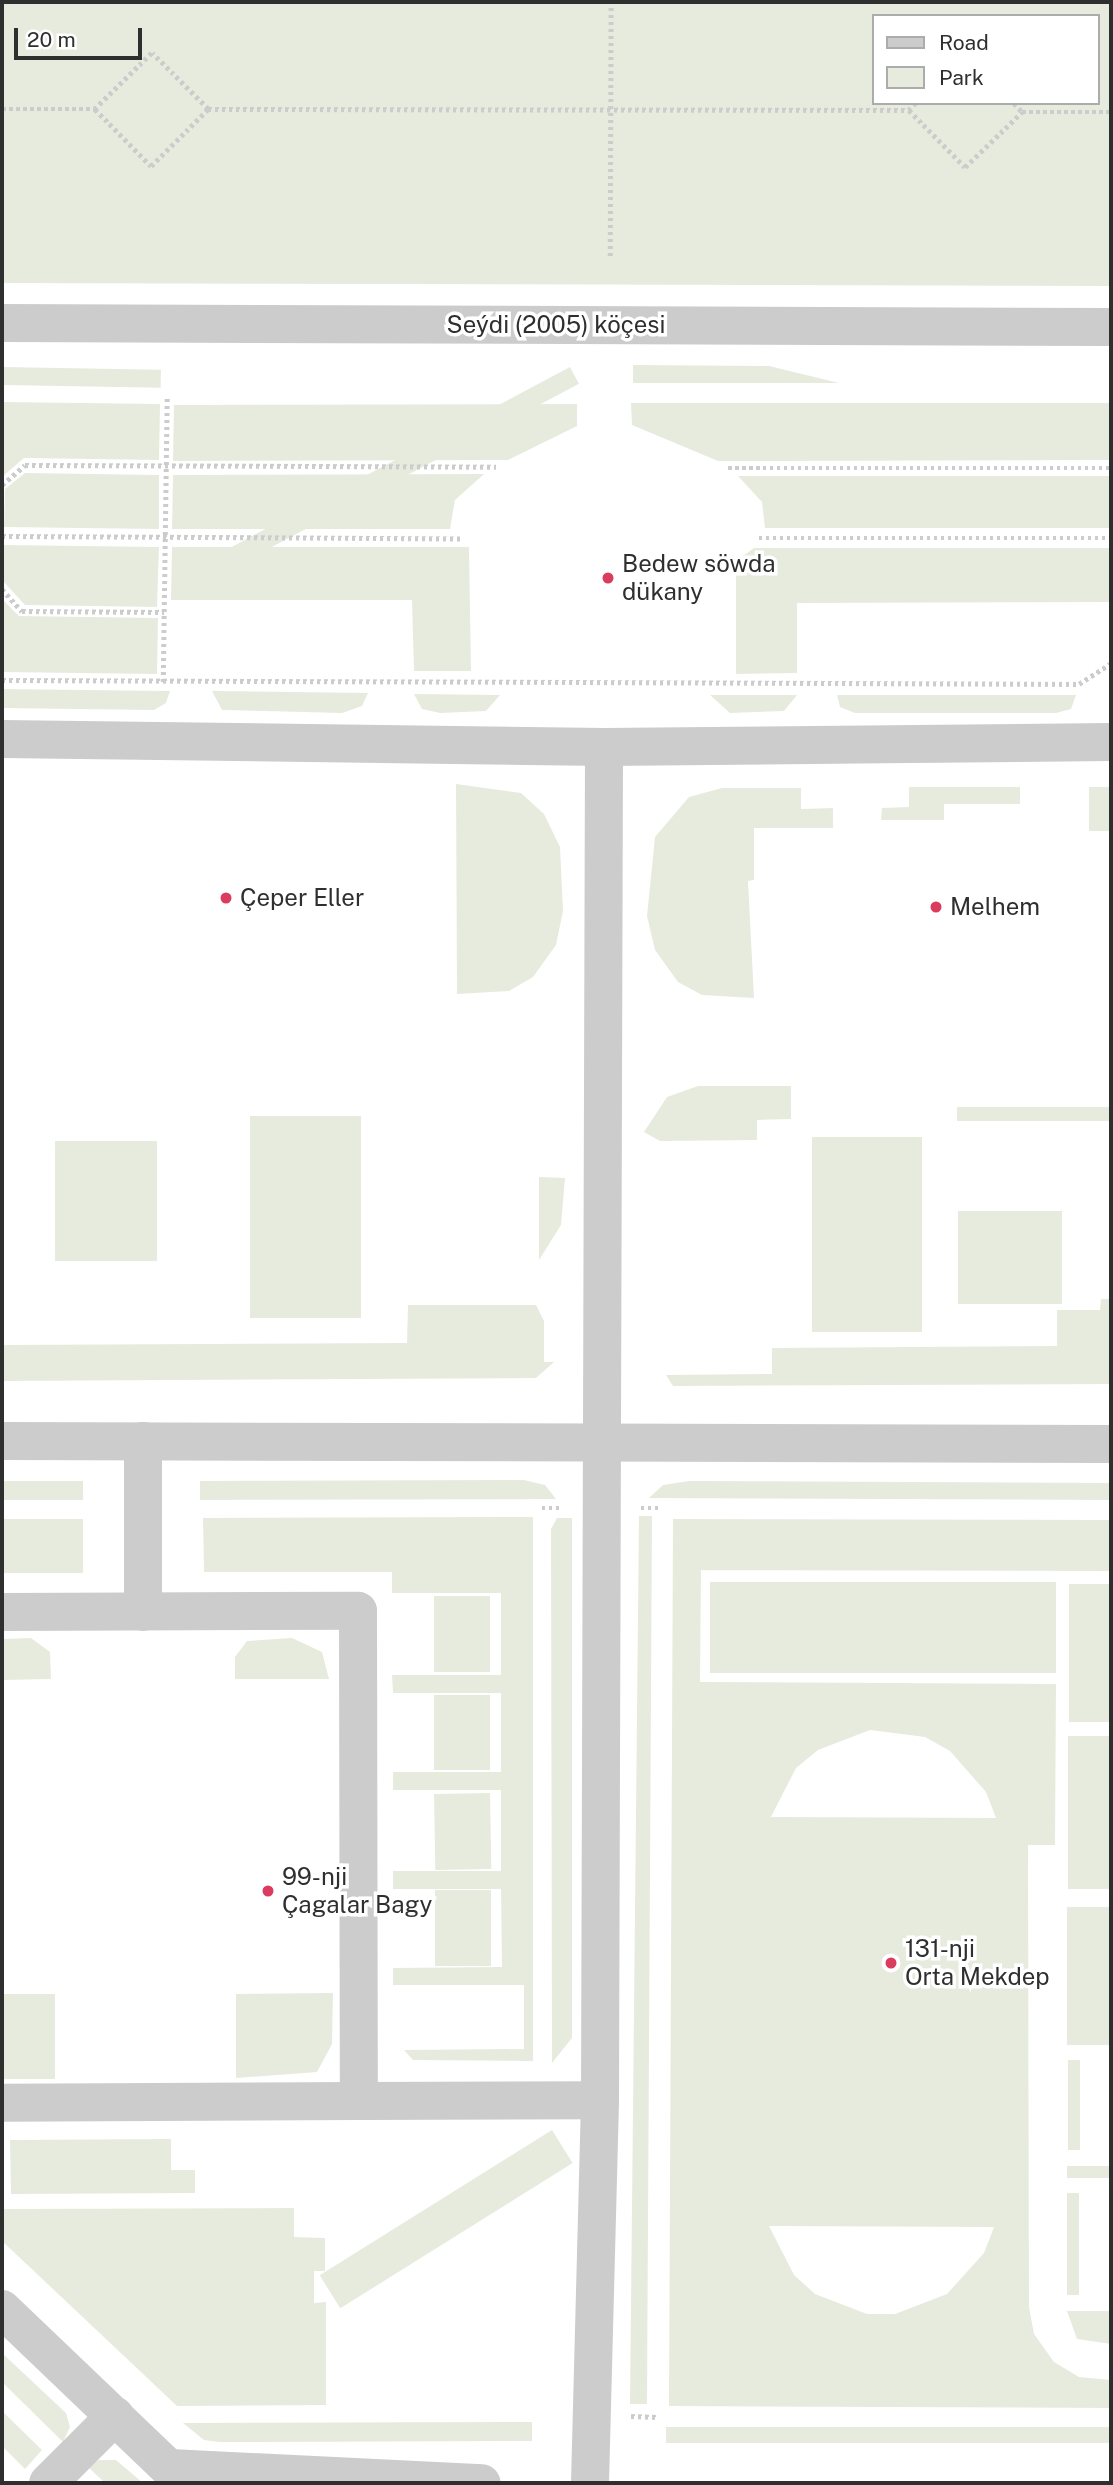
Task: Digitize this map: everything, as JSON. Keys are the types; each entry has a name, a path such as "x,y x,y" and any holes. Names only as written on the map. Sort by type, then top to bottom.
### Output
{"street":[{"name":"Seýdi (2005) köçesi","path":"2,323 1111,327"},
{"path":"2,739 604,747 1111,743"},
{"path":"590,2483 600,2101 604,747"},
{"path":"2,1441 1111,1444"},
{"path":"143,1441 143,1612"},
{"path":"2,1612 358,1611 359,2101"},
{"path":"2,2103 600,2101"},
{"path":"2,2309 177,2476 482,2483"},
{"path":"48,2483 115,2416"}],"path":[{"path":"610,256 611,2"},
{"path":"2,109 95,109 152,53 208,109 909,110 914,105"},
{"path":"1015,105 1022,112"},
{"path":"95,109 151,166 208,109"},
{"path":"909,110 965,167 1022,112 1111,112"},
{"path":"163,682 167,396"},
{"path":"2,485 25,465 496,467"},
{"path":"728,468 1111,468"},
{"path":"2,536 460,538"},
{"path":"759,538 1111,538"},
{"path":"2,589 22,611 164,612"},
{"path":"2,680 1079,684 1111,663"},
{"path":"542,1508 568,1508"},
{"path":"642,1508 662,1508"}],"green space":[{"path":"2,2 1111,2 1111,286 2,283"},
{"path":"633,365 769,366 839,383 633,383"},
{"path":"2,367 161,370 161,388 2,385"},
{"path":"570,367 579,384 229,570 220,553"},
{"path":"2,402 160,404 159,460 24,458 2,477"},
{"path":"631,403 1111,403 1111,460 718,461 632,425"},
{"path":"577,404 577,426 508,460 173,461 174,405"},
{"path":"25,473 159,475 159,529 4,527 5,489"},
{"path":"484,474 455,500 450,529 172,529 173,475"},
{"path":"738,476 1111,476 1111,528 765,528 762,502"},
{"path":"4,545 159,547 157,607 25,605 3,581"},
{"path":"172,547 469,547 471,671 414,671 412,600 171,600"},
{"path":"754,548 1111,548 1111,602 797,603 797,673 736,674 736,561"},
{"path":"2,599 19,616 158,618 157,674 2,672"},
{"path":"2,689 170,691 166,703 154,710 2,708"},
{"path":"212,691 368,693 362,706 342,713 222,710"},
{"path":"414,694 500,695 486,711 440,713 422,709"},
{"path":"710,695 797,695 784,711 730,713"},
{"path":"837,695 1076,695 1071,709 1056,713 855,713 840,707"},
{"path":"456,784 521,793 544,814 560,847 563,911 556,945 533,977 509,991 457,994"},
{"path":"909,787 1020,787 1020,804 944,804 944,820 881,820 882,808 909,807"},
{"path":"1089,787 1111,787 1111,831 1089,831"},
{"path":"722,788 801,788 801,809 833,808 833,828 754,828 754,880 748,881 754,998 702,995 678,982 655,950 647,916 655,837 689,797"},
{"path":"698,1086 791,1086 791,1119 757,1120 757,1140 660,1141 644,1132 667,1097"},
{"path":"957,1107 1111,1107 1111,1121 957,1121"},
{"path":"250,1116 361,1116 361,1318 250,1318"},
{"path":"812,1137 922,1137 922,1332 812,1332"},
{"path":"55,1141 157,1141 157,1261 55,1261"},
{"path":"539,1177 565,1178 561,1225 539,1260"},
{"path":"958,1211 1062,1211 1062,1304 958,1304"},
{"path":"1101,1299 1111,1299 1111,1384 673,1386 666,1375 772,1374 772,1348 1057,1346 1057,1310 1100,1310"},
{"path":"408,1305 536,1305 544,1321 544,1362 554,1362 536,1378 2,1381 2,1345 407,1343"},
{"path":"524,1480 545,1485 556,1499 200,1500 200,1481"},
{"path":"2,1481 83,1481 83,1500 2,1500"},
{"path":"689,1481 1111,1483 1111,1500 649,1498 663,1485"},
{"path":"639,1516 652,1516 647,2404 630,2404"},
{"path":"533,1517 533,2061 413,2060 404,2050 524,2049 524,1985 393,1985 393,1968 502,1967 501,1889 393,1889 393,1871 501,1871 501,1790 393,1790 393,1772 501,1772 501,1693 393,1693 392,1675 501,1675 501,1593 392,1593 392,1572 204,1572 203,1518"},
{"path":"557,1518 572,1518 572,2038 552,2063 551,1529"},
{"path":"2,1519 83,1519 83,1573 2,1573"},
{"name":"131-nji Orta Mekdep","path":"673,1519 1111,1520 1111,1571 701,1570 700,1682 1056,1684 1055,1845 1028,1845 1029,2307 1034,2334 1054,2362 1079,2377 1111,2380 1111,2408 669,2406","holes":["870,1730 925,1737 950,1751 986,1792 996,1818 771,1817 796,1768 818,1750","769,2226 993,2227 994,2227 984,2253 947,2294 895,2314 867,2314 815,2294 794,2275"]},
{"path":"710,1582 1056,1582 1056,1673 710,1673"},
{"path":"1069,1584 1111,1584 1111,1722 1069,1722"},
{"path":"434,1596 490,1596 490,1672 434,1672"},
{"path":"31,1638 50,1652 51,1679 2,1680 2,1639"},
{"path":"292,1638 322,1652 329,1679 235,1679 235,1657 247,1641"},
{"path":"434,1695 490,1695 490,1770 434,1770"},
{"path":"1068,1736 1111,1736 1111,1889 1068,1889"},
{"path":"490,1793 491,1869 435,1870 434,1794"},
{"path":"435,1890 491,1890 491,1966 435,1966"},
{"path":"1067,1907 1111,1907 1111,2045 1067,2045"},
{"path":"333,1993 332,2044 317,2072 236,2078 236,1994"},
{"path":"2,1994 55,1994 55,2079 2,2079"},
{"path":"1068,2060 1080,2060 1080,2150 1068,2150"},
{"path":"552,2130 573,2163 340,2308 320,2275"},
{"path":"171,2139 171,2170 195,2170 195,2193 11,2194 10,2140"},
{"path":"1067,2166 1111,2166 1111,2178 1067,2178"},
{"path":"1067,2193 1079,2193 1079,2295 1067,2295"},
{"path":"294,2208 294,2237 325,2238 325,2271 314,2271 314,2303 326,2302 326,2405 177,2406 2,2241 2,2209"},
{"path":"1067,2311 1111,2311 1111,2344 1077,2339"},
{"path":"2,2353 66,2413 70,2427 63,2442 2,2382"},
{"path":"2,2411 42,2450 25,2469 2,2446"},
{"path":"532,2422 532,2441 219,2442 204,2440 183,2423"},
{"path":"666,2427 1111,2427 1111,2443 666,2443"},
{"path":"99,2460 116,2460 143,2483 105,2483 88,2467"}],"place":[{"name":"Bedew söwda dükany","path":"608,578"},
{"name":"Çeper Eller","path":"226,898"},
{"name":"Melhem","path":"936,907"},
{"name":"99-nji Çagalar Bagy","path":"268,1891"},
{"name":"131-nji Orta Mekdep","path":"891,1963"}]}
